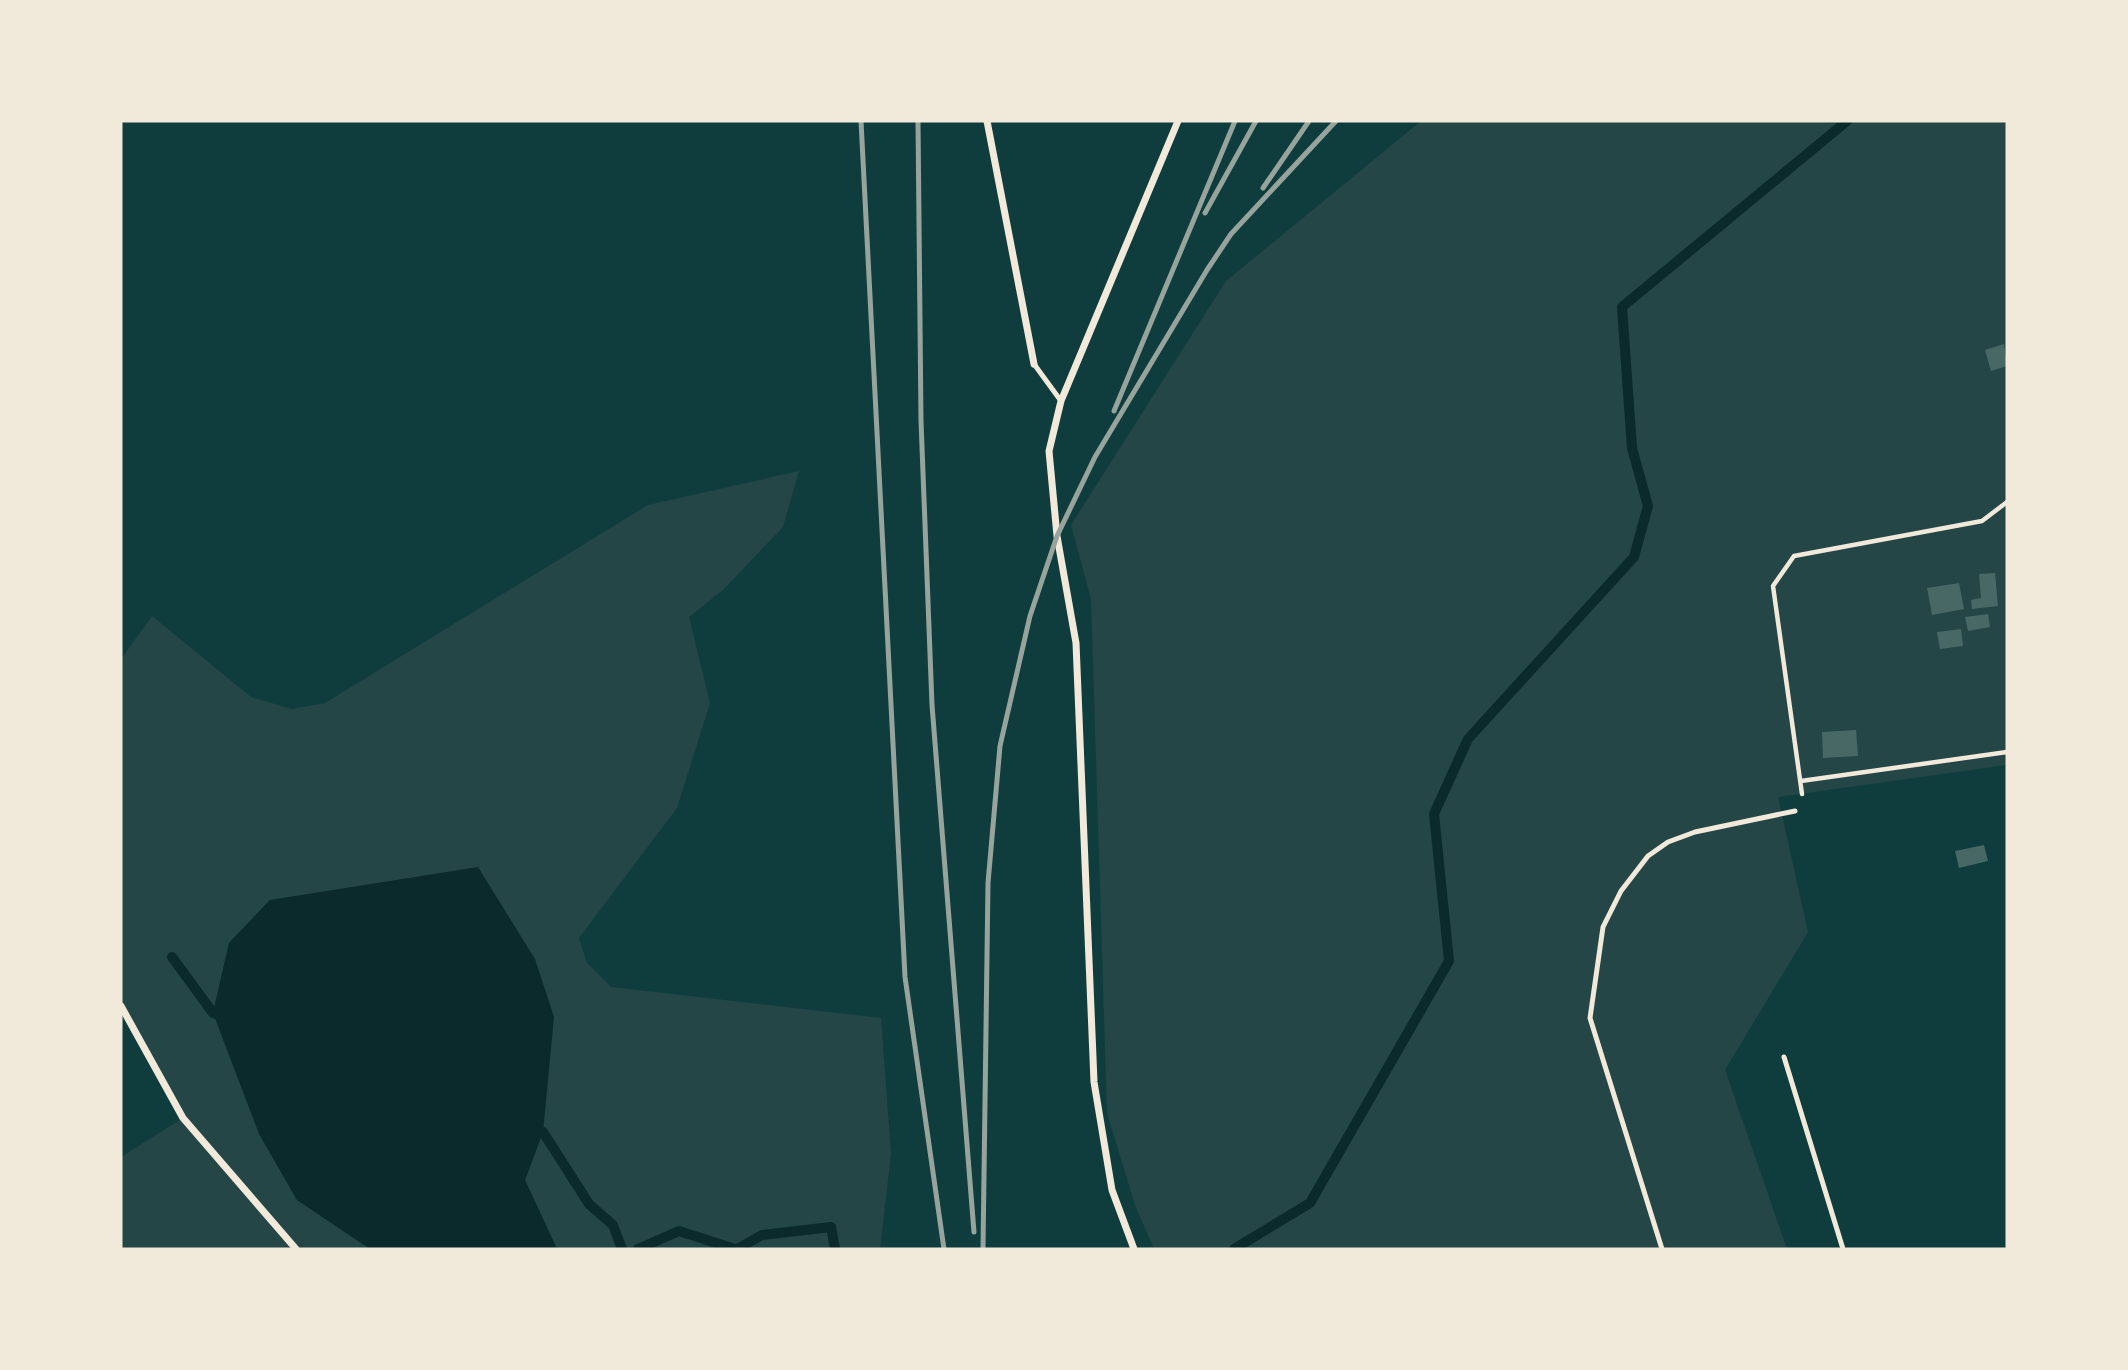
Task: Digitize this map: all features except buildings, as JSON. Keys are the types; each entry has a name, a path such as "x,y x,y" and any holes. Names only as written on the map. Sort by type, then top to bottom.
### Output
{"street":[{"path":"987,121 1034,364"},
{"path":"1134,1249 1112,1190 1094,1082 1076,643 1057,536 1049,451 1061,401 1178,121"},
{"path":"121,1006 183,1118 296,1249"}],"lane":[{"path":"1034,364 1061,401"},
{"path":"1662,1249 1590,1018 1603,928 1621,891 1648,856 1668,842 1695,832 1795,811"},
{"path":"1784,1057 1843,1249"}],"path":[{"path":"2007,502 1982,521 1794,556 1773,586 1801,781 2007,752"}],"shaded area":[{"path":"1421,121 2007,121 2007,765 1778,797 1808,932 1725,1070 1787,1249 1154,1249 1135,1205 1107,1113 1091,599 1071,525 1226,281"},
{"path":"799,471 783,527 723,590 689,617 710,703 677,808 579,938 587,963 611,987 881,1018 891,1154 880,1249 557,1249 525,1180 543,1132 270,900 229,943 213,1013 297,1200 370,1249 121,1249 121,1157 183,1118 121,1006 121,659 152,616 251,697 292,709 325,703 648,505"},
{"path":"478,867 535,959 554,1017 543,1132 525,1180 557,1249 370,1249 297,1200 259,1134 213,1013 229,943 270,900"}],"waterway":[{"path":"1234,1249 1310,1203 1449,961 1434,814 1468,739 1634,557 1648,506 1632,448 1622,307 1847,121"},
{"path":"172,957 213,1013 224,1017"},
{"path":"532,1128 543,1132 589,1204 613,1225 622,1249"},
{"path":"737,1249 762,1235 831,1227 835,1249"},
{"path":"638,1249 679,1231 735,1249"}],"railway":[{"path":"861,121 905,977 944,1249"},
{"path":"918,121 921,421 932,705 974,1232"},
{"path":"1114,411 1235,121"},
{"path":"1205,213 1256,121"},
{"path":"1263,188 1309,121"},
{"path":"983,1249 988,883 1000,746 1030,616 1057,536 1095,457 1207,270 1231,234 1336,121"}]}
